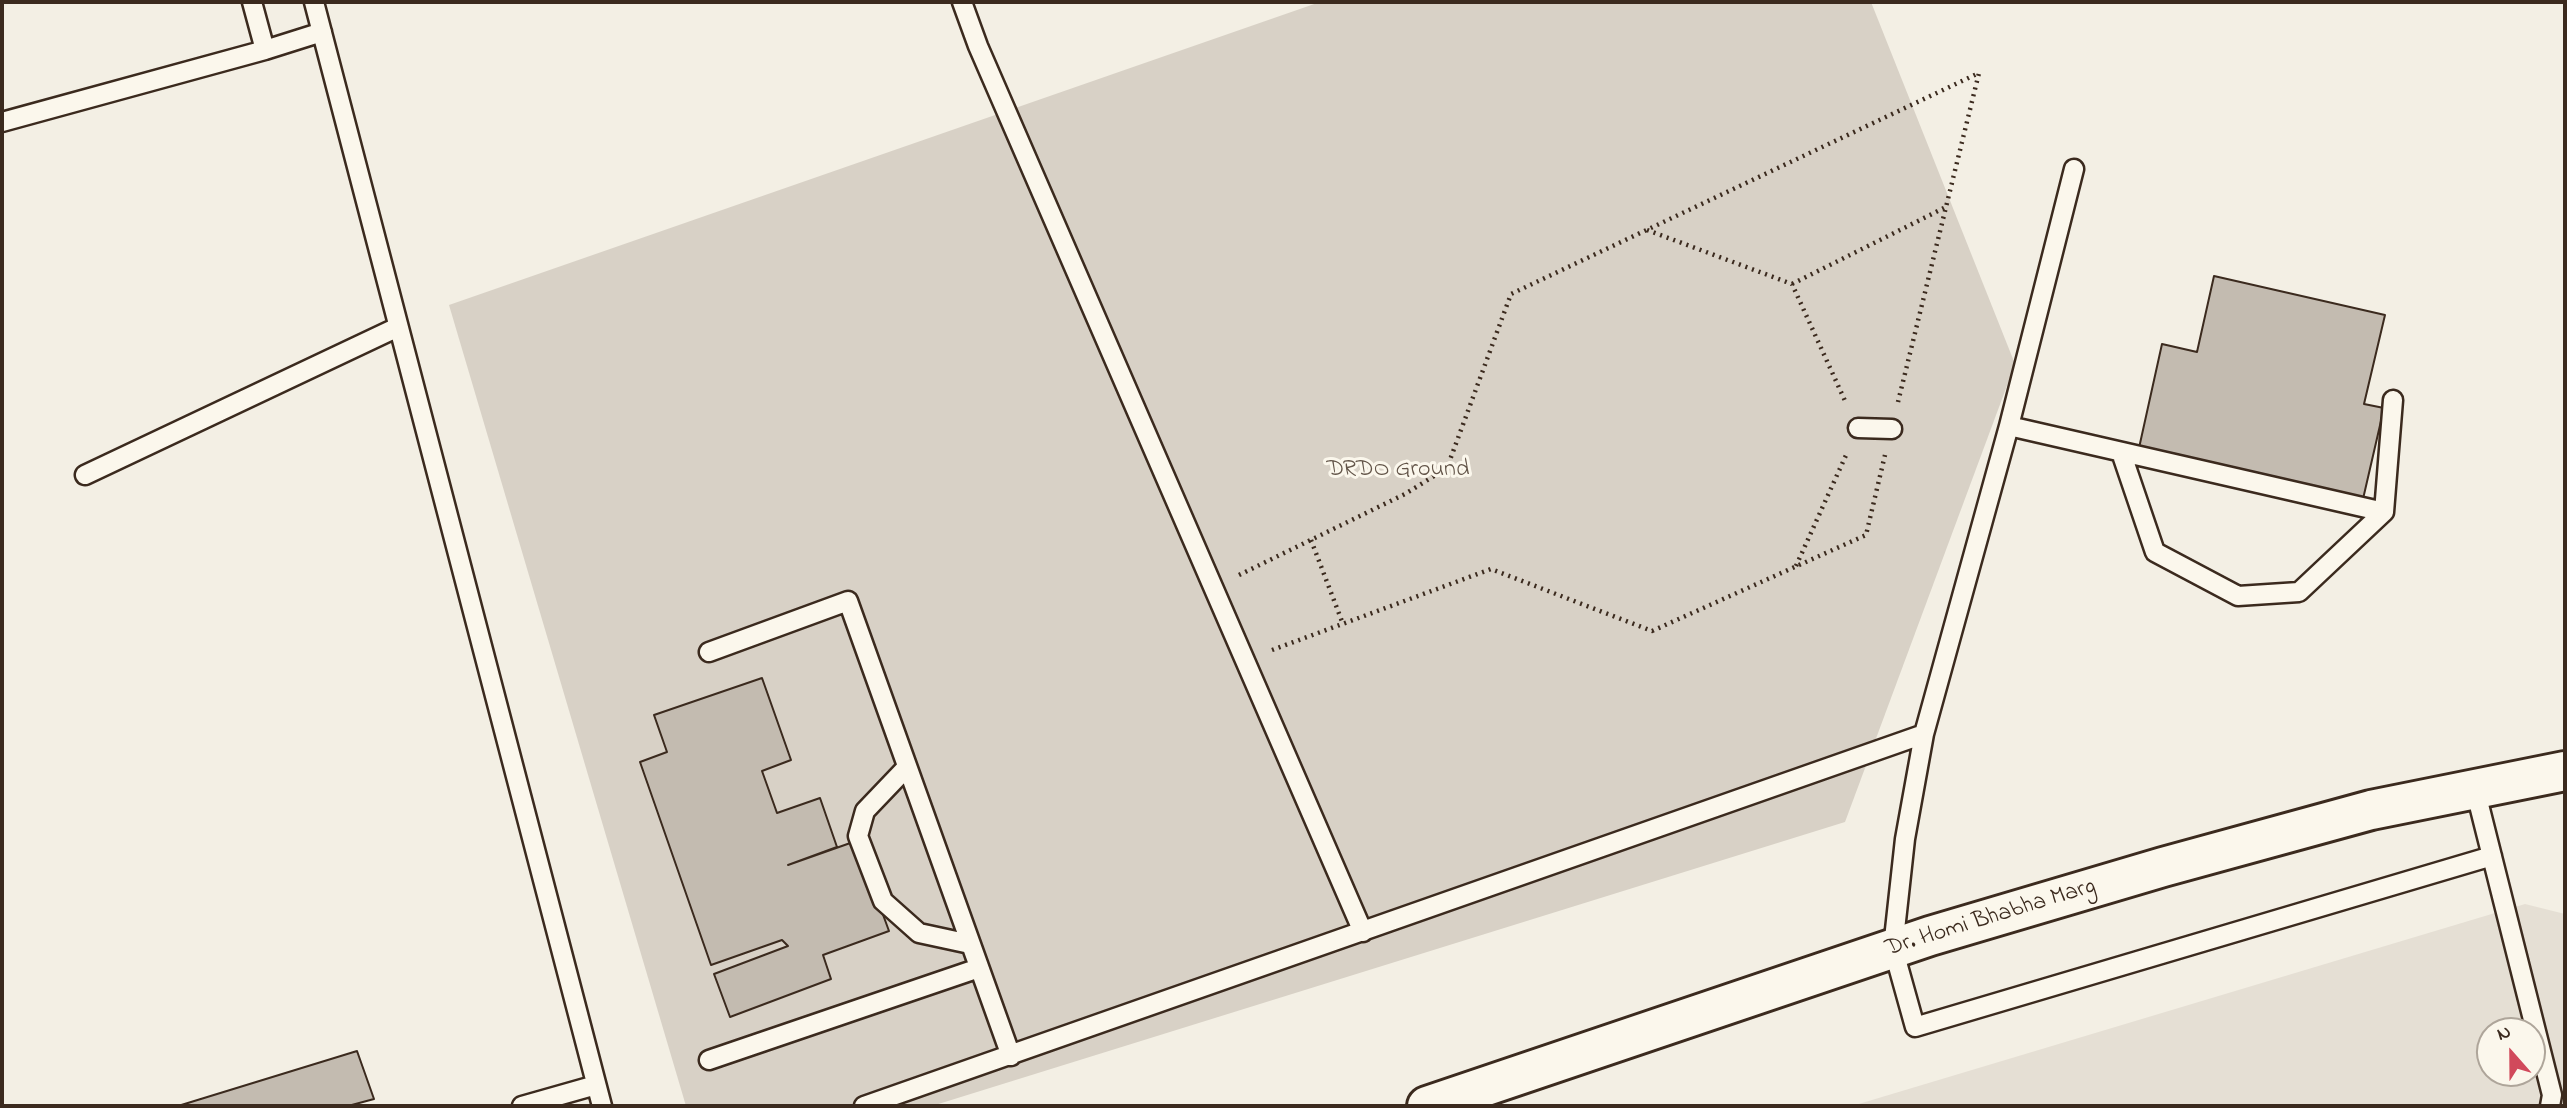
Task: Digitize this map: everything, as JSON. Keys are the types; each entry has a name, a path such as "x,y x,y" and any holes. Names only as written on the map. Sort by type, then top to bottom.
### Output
{"main road":[{"name":"Dr. Homi Bhabha Marg","path":"1427,1106 1893,948 2163,867 2371,810 2565,771"}],"lane":[{"path":"252,2 265,50"},
{"path":"314,2 602,1106"},
{"path":"962,2 978,46 1363,932"},
{"path":"2,122 322,32"},
{"path":"2074,169 2009,426 1924,734 1905,839 1893,948 1915,1027 2491,856"},
{"path":"85,475 398,327"},
{"path":"2121,452 2155,552 2238,596 2299,592 2384,512 2393,400"},
{"path":"2009,426 2384,512"},
{"path":"1858,428 1892,429"},
{"path":"709,652 848,601 1010,1056"},
{"path":"864,1106 1924,734"},
{"path":"907,767 865,811 858,836 883,901 919,933 970,943"},
{"path":"2475,789 2556,1098"},
{"path":"709,1060 979,968"},
{"path":"522,1106 596,1085"}],"path":[{"path":"1213,587 1405,494 1447,468 1511,294 1979,73 1866,535 1652,631 1491,569 1244,660"},
{"path":"1792,284 1946,207"},
{"path":"1647,230 1792,284 1858,428 1796,566"},
{"path":"1310,540 1343,624"}],"shaded area":[{"path":"2525,904 2565,914 2565,1106 1852,1106"}],"green space":[{"name":"DRDO Ground","path":"1320,2 1871,2 2015,364 1845,822 932,1106 686,1106 449,305"}],"building":[{"path":"2214,276 2385,315 2364,404 2384,408 2363,499 2139,448 2162,344 2197,352"},
{"path":"762,678 791,760 762,771 777,813 820,798 837,847 788,865 856,841 889,931 823,955 831,979 730,1017 714,974 788,946 782,940 711,965 640,762 667,752 654,715"},
{"path":"357,1051 374,1099 348,1106 178,1106"}]}
